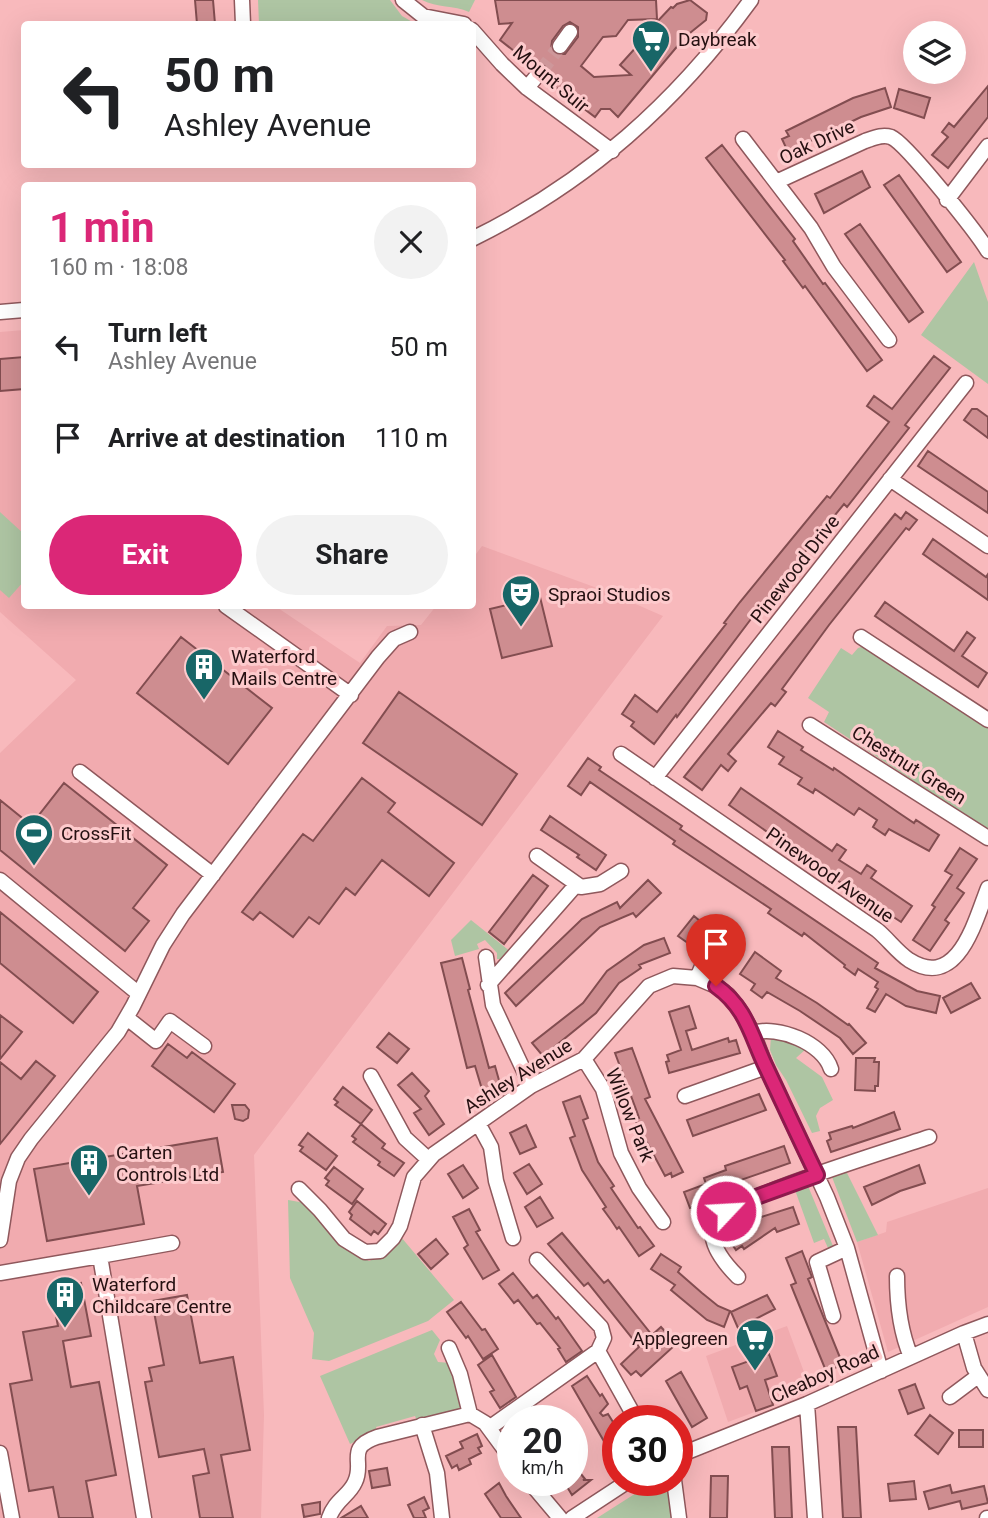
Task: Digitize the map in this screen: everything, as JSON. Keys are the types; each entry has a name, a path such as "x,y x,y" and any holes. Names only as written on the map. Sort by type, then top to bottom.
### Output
{"street":[{"path":"242,0 243,21"},
{"path":"403,0 424,16 449,21"},
{"path":"476,237 546,198 612,151 687,81 751,0"},
{"path":"560,46 570,32"},
{"name":"Mount Suir","path":"476,35 502,65 527,88 612,151"},
{"path":"527,88 540,72"},
{"name":"Oak Drive","path":"776,182 865,141 883,136 894,138 907,148 988,251"},
{"name":"Oak Drive","path":"743,139 817,236 834,267 889,340"},
{"path":"947,200 988,146"},
{"path":"0,312 21,310"},
{"name":"Pinewood Drive","path":"655,778 966,383"},
{"path":"890,479 988,546"},
{"path":"230,609 351,695"},
{"path":"0,1240 2,1209 13,1170 23,1149 109,1044 127,1018 163,945 213,875 389,643 410,632"},
{"path":"861,637 988,720"},
{"name":"Chestnut Green","path":"810,725 988,838"},
{"name":"Pinewood Avenue","path":"621,754 877,930 904,956 923,966 942,966 957,956 966,942 988,888"},
{"path":"80,772 213,875"},
{"path":"537,856 576,885 584,887 600,884 621,871"},
{"path":"0,880 139,994"},
{"path":"488,985 576,885"},
{"path":"718,946 703,964 697,978 716,986 728,996 753,1033 847,1248 881,1371"},
{"path":"486,957 488,985 496,1012 531,1086"},
{"name":"Ashley Avenue","path":"299,1189 320,1210 338,1235 365,1252 376,1252 384,1248 400,1226 411,1184 428,1160 531,1086 584,1059 649,986 673,976 697,978"},
{"path":"127,1018 156,1041 170,1021 204,1046"},
{"path":"753,1033 774,1031 810,1044 823,1053 831,1069"},
{"name":"Willow Park","path":"584,1059 603,1089 621,1153 639,1188 663,1222"},
{"path":"685,1096 766,1067"},
{"path":"371,1076 405,1138 428,1160"},
{"path":"478,1123 491,1147 496,1181 513,1238"},
{"path":"738,1277 717,1248 713,1230 717,1220 736,1205 929,1138"},
{"path":"0,1273 172,1243"},
{"path":"833,1316 817,1262 847,1248"},
{"path":"100,1256 144,1518"},
{"path":"489,1429 598,1351 604,1338 601,1327 537,1260"},
{"path":"897,1276 897,1296 904,1339 911,1357"},
{"name":"Cleaboy Road","path":"693,1450 807,1404 988,1324"},
{"path":"964,1333 978,1376 988,1390"},
{"path":"449,1348 458,1366 470,1413"},
{"path":"598,1351 628,1405"},
{"path":"950,1397 978,1376"},
{"path":"807,1404 815,1518"},
{"path":"329,1518 336,1503 356,1481 357,1453 364,1443 377,1437 470,1413 479,1418 497,1440"},
{"path":"422,1425 437,1473 442,1518"},
{"path":"0,1453 12,1518"},
{"path":"541,1496 560,1518"},
{"path":"572,1518 606,1496"},
{"path":"676,1496 679,1518"}],"shaded area":[{"path":"21,330 21,609 279,609 360,663 387,626 421,625 434,609 476,609 476,554 482,546 608,592 663,616 254,1155 264,1415 261,1518 0,1518 0,753 76,680 0,612 0,332"},
{"path":"988,1188 988,1307 888,1352 857,1242 886,1232 887,1222"},
{"path":"787,1326 811,1391 728,1422 706,1356"}],"green space":[{"path":"258,0 390,0 402,16 411,21 259,21"},
{"path":"422,0 475,0 469,12"},
{"path":"974,262 988,302 988,384 921,335"},
{"path":"0,512 21,531 21,584 9,598 0,590"},
{"path":"867,645 988,727 988,830 824,722 829,712 808,698 841,648 852,655 858,648"},
{"path":"471,920 511,952 504,959 497,959 497,953 485,940 477,944 479,949 455,956 451,940"},
{"path":"771,1036 806,1049 796,1058 822,1077 833,1100 820,1108 816,1116 820,1131 812,1133 776,1065 770,1050"},
{"path":"846,1171 878,1235 857,1242 832,1177"},
{"path":"808,1186 833,1246 828,1248 824,1239 814,1243 795,1190"},
{"path":"288,1200 311,1204 334,1239 369,1261 385,1254 401,1237 454,1300 428,1321 329,1361 312,1359 314,1333 290,1278"},
{"path":"432,1330 440,1340 434,1354 438,1362 451,1363 462,1408 417,1421 415,1416 376,1427 377,1431 350,1444 320,1376"},
{"path":"631,1496 669,1496 673,1518 597,1518"}],"building":[{"path":"195,0 213,0 215,21 197,21"},
{"path":"495,0 656,0 657,19 628,20 616,36 603,37 581,66 594,77 631,75 620,65 671,7 690,0 707,13 706,20 685,37 618,117 610,109 601,109 595,117 546,80 550,73 547,65 541,62 533,66 500,40 512,23 499,24","holes":["570,22 578,27 578,37 565,54 555,54 551,49 552,41 563,26"]},
{"path":"988,86 988,117 948,168 932,155 948,137 942,132 949,123 954,127"},
{"path":"885,88 891,107 861,117 788,152 782,139 789,136 786,131 853,98"},
{"path":"899,89 930,98 924,118 894,108"},
{"path":"722,145 795,239 793,241 823,284 825,283 882,360 867,371 706,158"},
{"path":"862,171 870,187 824,213 815,194"},
{"path":"899,175 961,262 947,272 884,185"},
{"path":"860,224 923,312 909,322 845,234"},
{"path":"934,356 950,368 905,425 909,428 847,507 844,504 760,607 654,744 631,726 634,722 622,714 635,695 657,712 740,602 827,496 830,498 889,422 867,406 874,396 892,409"},
{"path":"21,357 21,389 0,391 0,359"},
{"path":"972,409 977,409 988,417 988,438 964,420"},
{"path":"928,451 988,492 988,513 918,466"},
{"path":"906,512 917,520 909,530 906,528 829,625 782,689 786,692 775,706 771,703 728,754 736,761 728,771 721,765 702,790 684,777 895,514 901,519"},
{"path":"933,539 986,577 988,574 988,600 923,554"},
{"name":"Spraoi Studios","path":"540,597 552,646 502,658 490,609"},
{"path":"885,602 954,651 967,632 975,638 962,656 987,673 978,687 875,616"},
{"name":"Waterford Mails Centre","path":"181,637 272,708 228,764 137,693"},
{"path":"399,692 517,774 482,825 363,743"},
{"path":"778,731 803,747 801,750 833,770 834,768 914,823 916,820 939,835 929,851 889,829 885,835 873,827 877,820 859,808 854,815 815,789 813,793 798,784 802,778 779,764 784,757 768,747"},
{"path":"588,758 601,767 599,770 682,826 680,829 878,963 875,968 917,991 940,996 936,1013 906,1006 886,994 875,1012 867,1008 878,989 875,987 878,982 858,969 855,975 804,933 802,936 768,913 771,909 673,844 675,841 590,782 581,795 568,786"},
{"path":"362,778 395,803 388,812 454,863 429,896 382,860 355,895 346,888 319,924 309,917 293,937 260,912 253,920 242,912 303,834 313,841"},
{"path":"64,783 167,865 133,908 149,921 125,951 0,850 0,800 31,825"},
{"path":"741,788 832,851 837,844 846,850 839,860 861,874 867,865 876,871 871,878 912,906 901,922 729,805"},
{"path":"550,816 606,855 596,870 577,857 579,855 541,830"},
{"path":"960,848 977,859 957,888 964,893 945,920 949,923 930,951 913,940 952,875 945,871"},
{"path":"533,875 548,886 504,944 489,932"},
{"path":"648,880 661,893 636,917 633,913 600,927 516,1006 505,993 582,919 617,902 620,908"},
{"path":"0,912 98,992 73,1023 0,963"},
{"path":"694,916 707,927 692,946 678,936"},
{"path":"664,938 670,953 639,965 641,968 619,983 596,1013 543,1056 532,1043 583,1003 607,971 644,945"},
{"path":"755,952 781,971 776,978 849,1024 866,1043 853,1054 840,1038 800,1011 767,992 762,998 751,990 755,984 740,974"},
{"path":"462,958 489,1068 495,1066 502,1091 484,1096 475,1066 467,1068 441,963"},
{"path":"971,983 980,998 951,1013 943,998"},
{"path":"689,1006 696,1028 686,1031 692,1050 728,1038 729,1042 736,1040 740,1053 669,1073 667,1055 681,1050 669,1012"},
{"path":"0,1015 22,1032 0,1059"},
{"path":"389,1033 409,1049 397,1063 377,1047"},
{"path":"168,1044 187,1058 192,1052 235,1084 214,1112 152,1066"},
{"path":"632,1048 650,1097 645,1099 683,1172 672,1177 671,1173 665,1176 635,1120 639,1118 615,1053"},
{"path":"856,1058 875,1058 874,1062 879,1062 878,1086 875,1086 875,1091 855,1090"},
{"path":"36,1061 55,1076 0,1144 0,1062 21,1079"},
{"path":"412,1073 429,1091 425,1096 444,1124 429,1135 414,1113 421,1109 398,1085"},
{"path":"343,1087 372,1110 361,1124 335,1105 338,1102 334,1099"},
{"path":"759,1094 766,1110 693,1136 687,1120"},
{"path":"580,1096 588,1118 583,1120 598,1162 614,1186 611,1188 638,1228 640,1227 654,1246 639,1256 603,1209 606,1207 582,1170 570,1138 575,1136 563,1102"},
{"path":"232,1105 245,1105 249,1110 248,1118 243,1121 235,1119"},
{"path":"894,1112 900,1129 831,1152 827,1141 831,1139 829,1133 852,1126 853,1128"},
{"path":"361,1124 385,1144 382,1148 404,1163 394,1176 353,1142 356,1139 352,1136"},
{"path":"526,1125 536,1147 520,1154 510,1133"},
{"path":"308,1133 337,1156 326,1170 300,1151 303,1147 299,1145"},
{"name":"Carten Controls Ltd","path":"217,1138 223,1172 137,1186 144,1224 47,1241 34,1169"},
{"path":"784,1146 790,1163 726,1185 727,1188 706,1196 708,1202 690,1208 684,1192 706,1184 704,1178 726,1170 725,1166"},
{"path":"529,1164 542,1184 527,1194 514,1173"},
{"path":"463,1165 478,1188 463,1198 448,1174"},
{"path":"919,1165 925,1183 900,1191 872,1205 864,1187"},
{"path":"334,1167 363,1189 352,1204 326,1185 329,1181 325,1178"},
{"path":"540,1197 553,1218 537,1227 525,1207"},
{"path":"357,1201 386,1224 378,1234 374,1231 371,1235 350,1219 352,1215 349,1212"},
{"path":"793,1207 799,1224 777,1232 775,1228 744,1249 742,1246 736,1250 728,1238 758,1218"},
{"path":"469,1209 480,1230 476,1232 499,1270 483,1279 464,1248 468,1245 453,1217"},
{"path":"562,1233 604,1283 608,1280 652,1335 661,1327 672,1339 670,1341 674,1346 641,1376 636,1371 631,1375 621,1364 639,1347 588,1283 584,1286 548,1244"},
{"path":"436,1239 448,1254 431,1269 418,1254"},
{"path":"802,1251 812,1277 808,1279 843,1365 826,1371 791,1285 796,1283 786,1258"},
{"path":"661,1254 681,1267 678,1272 702,1293 718,1306 730,1311 724,1327 707,1320 671,1290 675,1285 651,1269"},
{"path":"513,1273 533,1298 537,1295 556,1319 558,1317 582,1351 566,1362 558,1349 560,1348 540,1323 537,1324 518,1300 514,1303 499,1284"},
{"path":"81,1283 91,1336 63,1341 71,1387 99,1382 116,1475 86,1481 93,1518 59,1518 53,1487 29,1491 10,1384 32,1380 23,1332 58,1326 52,1296 61,1295 60,1286"},
{"path":"187,1295 200,1363 233,1357 250,1450 221,1455 233,1518 200,1518 193,1476 209,1473 204,1449 159,1457 145,1382 152,1381 149,1368 164,1365 152,1301"},
{"path":"767,1295 775,1309 738,1328 731,1312"},
{"path":"461,1302 482,1330 485,1329 498,1349 483,1359 447,1312"},
{"name":"Applegreen","path":"769,1354 777,1376 765,1380 773,1405 756,1411 747,1386 740,1389 732,1367"},
{"path":"492,1355 516,1397 504,1405 498,1405 490,1392 494,1390 478,1365"},
{"path":"681,1372 707,1418 693,1426 693,1405 680,1405 666,1381"},
{"path":"587,1376 608,1404 602,1405 600,1413 602,1438 588,1414 588,1405 583,1405 572,1386"},
{"path":"915,1384 924,1408 908,1414 899,1390"},
{"path":"930,1415 953,1433 938,1454 915,1435"},
{"path":"838,1427 856,1427 861,1518 843,1518"},
{"path":"959,1430 983,1430 983,1447 959,1447"},
{"path":"477,1434 482,1446 478,1448 481,1453 469,1459 471,1464 459,1470 457,1465 452,1468 446,1456 463,1448 460,1442"},
{"path":"772,1447 789,1447 792,1518 775,1518"},
{"path":"387,1468 390,1485 372,1488 369,1471"},
{"path":"711,1476 728,1476 727,1518 710,1518"},
{"path":"914,1481 916,1499 890,1501 888,1484"},
{"path":"497,1485 497,1496 506,1496 521,1518 501,1518 485,1494"},
{"path":"950,1485 952,1493 984,1486 988,1503 962,1509 960,1501 929,1509 924,1492"},
{"path":"424,1497 429,1508 423,1511 426,1518 414,1518 408,1505"},
{"path":"320,1502 320,1514 304,1517 302,1505"},
{"path":"361,1506 368,1518 341,1518"}],"tunnel":[{"path":"540,72 560,46"}],"place":[{"name":"Daybreak","path":"651,73"},
{"name":"Spraoi Studios","path":"521,628"},
{"name":"Waterford Mails Centre","path":"204,701"},
{"name":"CrossFit","path":"34,867"},
{"name":"Carten Controls Ltd","path":"89,1197"},
{"name":"Waterford Childcare Centre","path":"65,1329"},
{"name":"Applegreen","path":"755,1372"}],"route":[{"path":"716,986 734,1002 750,1026 766,1067 817,1175 726,1211"}]}
